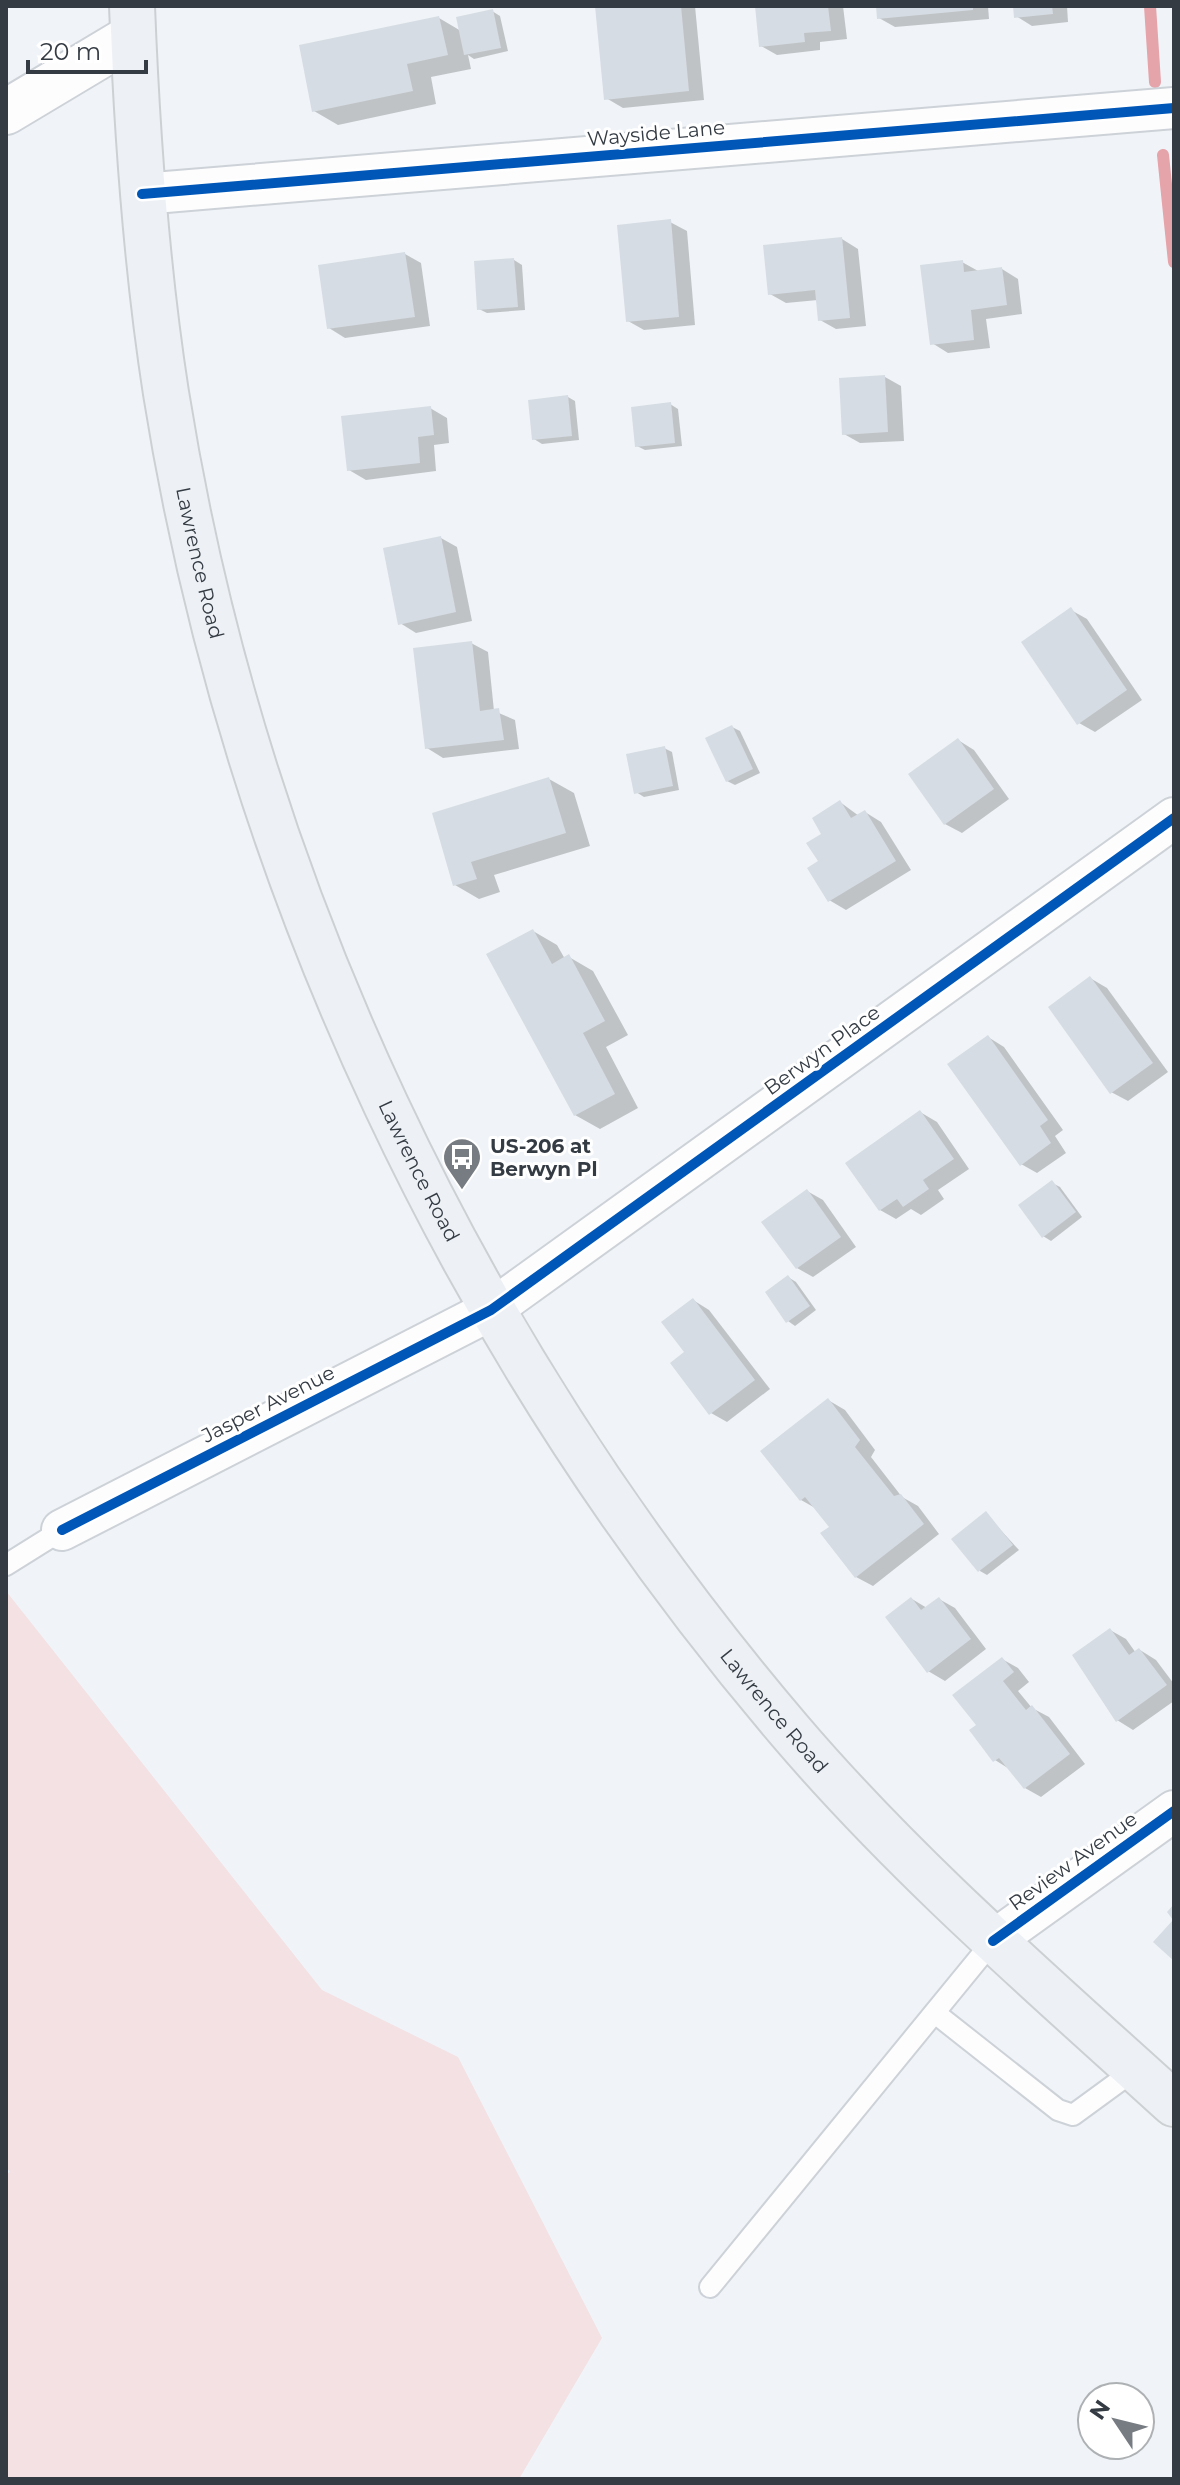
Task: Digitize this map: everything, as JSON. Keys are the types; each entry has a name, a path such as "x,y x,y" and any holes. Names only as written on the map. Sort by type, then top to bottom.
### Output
{"main road":[{"name":"Lawrence Road","path":"133,21 142,194 171,418 201,574 250,756 294,889 365,1063 425,1190 491,1310 592,1473 674,1587 792,1733 887,1837 993,1941 1174,2104"}],"street":[{"path":"6,112 133,21"},
{"name":"Wayside Lane","path":"142,194 1174,108"},
{"name":"Berwyn Place","path":"491,1310 1174,818"},
{"name":"Jasper Avenue","path":"62,1530 491,1310"},
{"name":"Review Avenue","path":"993,1941 1174,1811"}],"lane":[{"path":"6,1565 62,1530"},
{"path":"710,2287 993,1941"},
{"path":"935,2013 1058,2110 1073,2115 1136,2069"}],"shaded area":[{"path":"6,1591 322,1990 458,2057 602,2338 519,2479 6,2479 6,2174 10,2172 6,2167"}],"building":[{"path":"595,6 681,6 689,91 604,100"},
{"path":"755,6 828,6 831,31 804,33 805,42 759,47"},
{"path":"876,6 973,6 973,10 877,19"},
{"path":"1013,6 1052,6 1053,14 1014,18"},
{"path":"493,9 501,48 464,55 456,17"},
{"path":"439,16 448,55 407,64 413,91 312,112 299,45"},
{"path":"671,219 679,317 626,322 617,225"},
{"path":"842,237 850,318 818,321 815,290 768,295 763,245"},
{"path":"405,252 415,317 327,329 318,265"},
{"path":"514,258 518,307 477,310 474,261"},
{"path":"963,260 964,272 1002,267 1007,305 971,310 974,340 930,345 920,265"},
{"path":"885,375 888,432 842,435 839,378"},
{"path":"568,395 572,436 532,440 528,400"},
{"path":"671,402 675,443 635,447 631,407"},
{"path":"431,406 434,435 418,437 420,463 347,471 341,416"},
{"path":"441,536 456,612 398,625 383,548"},
{"path":"1071,607 1127,690 1077,725 1021,642"},
{"path":"472,641 480,711 499,708 504,740 425,749 413,648"},
{"path":"732,725 753,769 726,782 705,738"},
{"path":"958,738 994,789 944,825 908,774"},
{"path":"665,746 673,786 634,794 626,754"},
{"path":"549,777 566,833 471,862 477,879 453,886 432,813"},
{"path":"840,800 851,818 865,810 896,861 828,902 807,868 818,861 806,843 821,834 812,818"},
{"path":"533,929 552,964 569,954 605,1021 583,1033 615,1094 574,1116 486,954"},
{"path":"1090,976 1153,1063 1110,1094 1048,1007"},
{"path":"988,1035 1048,1120 1040,1126 1051,1143 1020,1166 947,1064"},
{"path":"920,1110 954,1159 923,1180 929,1189 903,1207 897,1199 879,1211 845,1163"},
{"path":"1052,1180 1076,1212 1042,1238 1018,1205"},
{"path":"807,1189 841,1237 796,1269 761,1222"},
{"path":"788,1275 810,1306 786,1323 765,1292"},
{"path":"693,1298 755,1380 709,1415 670,1363 684,1352 661,1322"},
{"path":"828,1398 860,1440 855,1447 894,1496 901,1494 924,1524 855,1578 820,1533 829,1527 805,1497 800,1501 760,1451"},
{"path":"986,1511 1013,1545 978,1572 951,1539"},
{"path":"911,1597 921,1610 939,1597 971,1639 927,1673 885,1617"},
{"path":"1110,1628 1129,1655 1139,1648 1167,1685 1116,1722 1072,1655"},
{"path":"1002,1657 1014,1672 1003,1681 1026,1710 1032,1705 1070,1754 1024,1789 999,1758 993,1762 969,1730 976,1725 952,1695"},
{"path":"1174,1904 1174,1961 1153,1942 1173,1920 1167,1912"}],"waterway":[{"path":"1150,6 1155,82"},
{"path":"1163,155 1174,262"}],"cycle path":[{"path":"142,194 1174,108"},
{"path":"62,1530 491,1310 1174,818"},
{"path":"993,1941 1174,1811"}],"place":[{"name":"US-206 at Berwyn Pl","path":"462,1191"}]}
